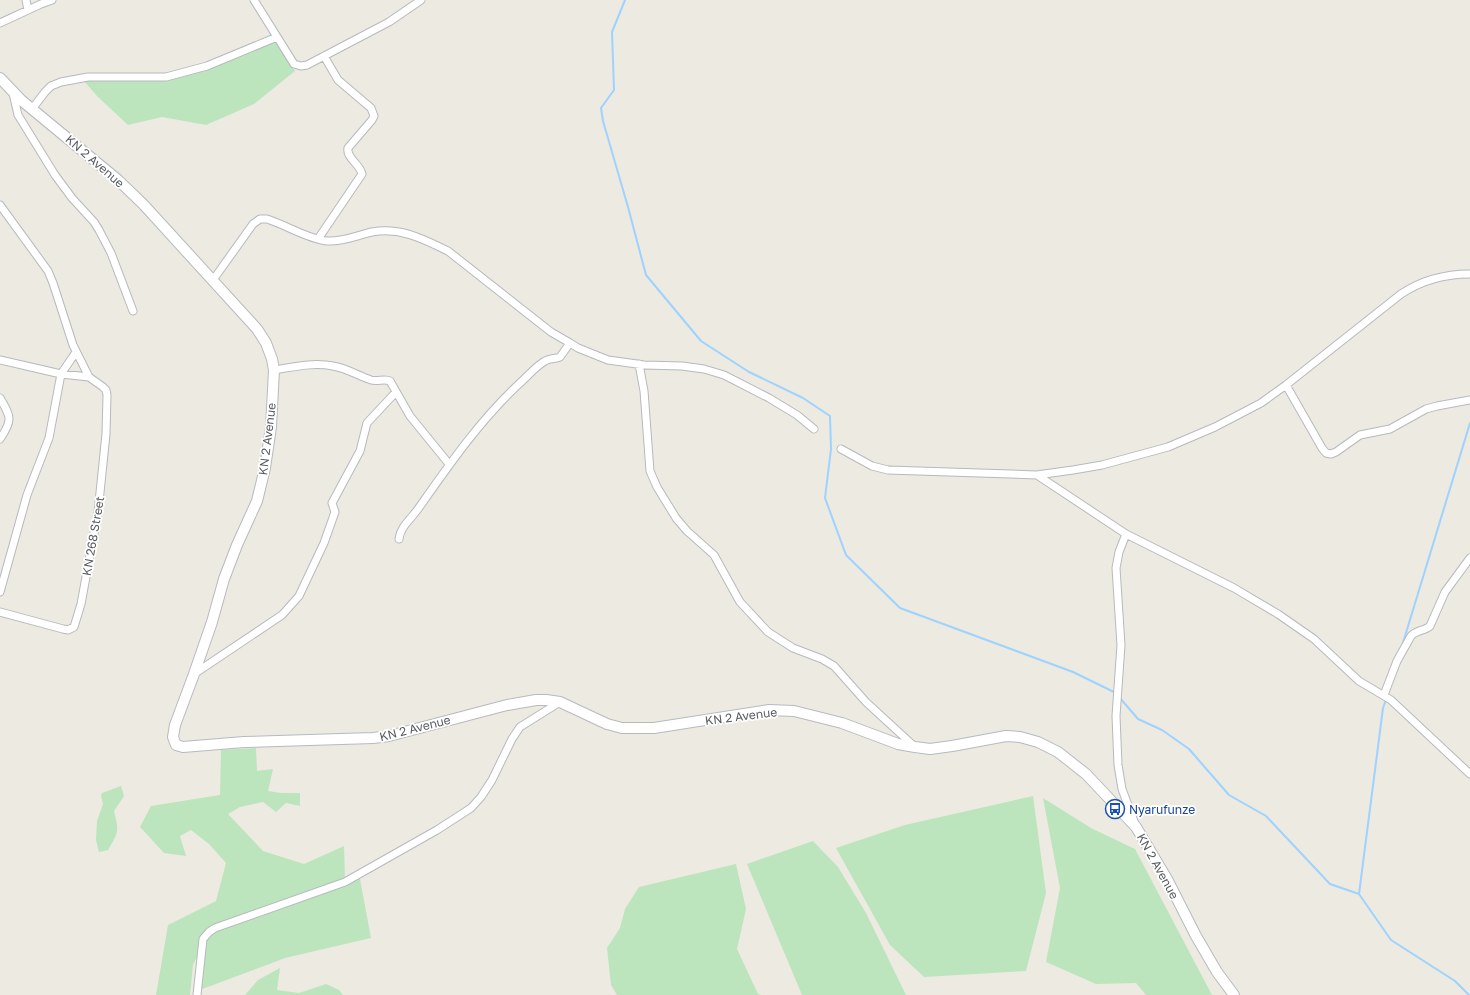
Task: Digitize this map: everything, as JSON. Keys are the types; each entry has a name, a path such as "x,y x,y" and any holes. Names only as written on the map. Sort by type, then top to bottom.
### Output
{"main road":[{"name":"KN 2 Avenue","path":"0,78 13,92 118,180 143,204 257,329 266,343 272,359 274,370 271,427 266,468 257,501 237,545 224,579 212,622 175,725 173,737 176,744 183,747 244,742 373,738 389,736 506,705 536,700 560,702 607,724 622,728 654,728 769,710 794,711 842,723 898,744 930,749 1006,736 1038,742 1058,752 1086,774 1136,826 1167,879 1196,936 1217,972 1234,995"}],"street":[{"path":"26,0 28,10"},
{"path":"0,23 52,0"},
{"path":"254,0 294,64 301,66 307,65 389,22 421,0"},
{"path":"32,108 51,86 61,82 88,77 166,77 207,66 277,37"},
{"path":"318,239 362,174 360,168 348,154 348,148 374,116 371,108 338,80 324,56"},
{"path":"13,92 18,115 55,175 99,230 111,253 133,311"},
{"path":"0,205 48,271 54,283 76,352 88,377"},
{"path":"213,280 253,224 260,219 267,219 318,239 336,241 373,232 398,231 448,251 551,332 578,348 608,360 638,364 682,366 724,374 792,412 814,429"},
{"path":"841,449 872,466 888,470 1036,475 1102,465 1168,447 1215,428 1261,403 1401,294 1415,285 1436,277 1470,274"},
{"path":"398,539 399,533 416,512 449,464 506,396 542,363 547,360 560,357 570,343"},
{"path":"0,592 27,495 48,438 61,374 76,352"},
{"path":"0,360 61,374 88,377"},
{"path":"274,370 315,364 335,366 373,380 387,380 410,416 449,464"},
{"path":"638,364 644,391 650,471 657,488 676,518 687,531 714,555 740,602 768,632 783,643 822,658 834,666 866,702 915,747"},
{"name":"KN 268 Street","path":"0,612 68,630 74,627 81,604 98,512 106,434 106,390 88,377"},
{"path":"1286,385 1322,448 1331,454 1360,435 1390,429 1426,409 1470,400"},
{"path":"194,674 282,614 299,596 324,543 335,512 332,503 360,452 367,423 396,392"},
{"path":"0,398 8,412 10,422 0,439"},
{"path":"1036,475 1126,534 1234,588 1278,614 1314,638 1359,681 1391,700 1469,773"},
{"path":"1126,534 1119,552 1116,568 1121,645 1116,716 1118,765 1122,788 1136,826"},
{"path":"1384,695 1397,661 1411,636 1414,633 1430,626 1445,592 1470,558"},
{"path":"197,995 200,955 203,939 209,932 215,928 346,882 437,830 471,808 481,797 492,780 512,739 520,727 560,702"}],"green space":[{"path":"277,40 295,71 254,104 206,125 162,117 128,125 97,96 84,81 145,77 166,81 193,74 236,58"},
{"path":"256,748 257,771 273,769 268,791 300,793 300,806 286,803 276,812 263,802 240,807 228,814 263,851 304,864 344,846 345,880 359,874 371,938 285,958 197,991 200,963 207,935 193,965 190,995 156,995 168,925 216,901 226,863 209,844 191,830 180,836 186,856 164,853 140,827 151,806 220,795 221,750"},
{"path":"121,786 124,796 114,811 117,823 116,835 108,850 99,852 96,840 97,821 103,804 101,796 102,793"},
{"path":"1033,796 1046,893 1026,971 924,977 890,945 836,848 905,825"},
{"path":"1043,798 1091,828 1135,849 1212,995 1146,995 1136,983 1096,984 1046,962 1060,888"},
{"path":"813,841 838,867 866,913 906,995 802,995 747,864"},
{"path":"736,864 746,909 737,949 758,994 762,995 617,995 611,985 607,948 620,928 625,909 639,887"},
{"path":"280,968 277,990 299,993 326,984 339,990 343,995 245,995 258,980"}],"waterway":[{"path":"625,0 612,32 614,90 601,108 603,121 646,275 701,341 749,372 803,398 830,416 831,449 825,498 846,555 900,608 1073,672 1116,693"},
{"path":"1402,646 1470,423"},
{"path":"1120,698 1138,719 1162,730 1189,749 1229,795 1266,816 1330,884 1359,894"},
{"path":"1386,700 1383,708 1359,894 1391,940 1455,981 1469,995"}],"place":[{"name":"Nyarufunze","path":"1115,809"}]}
